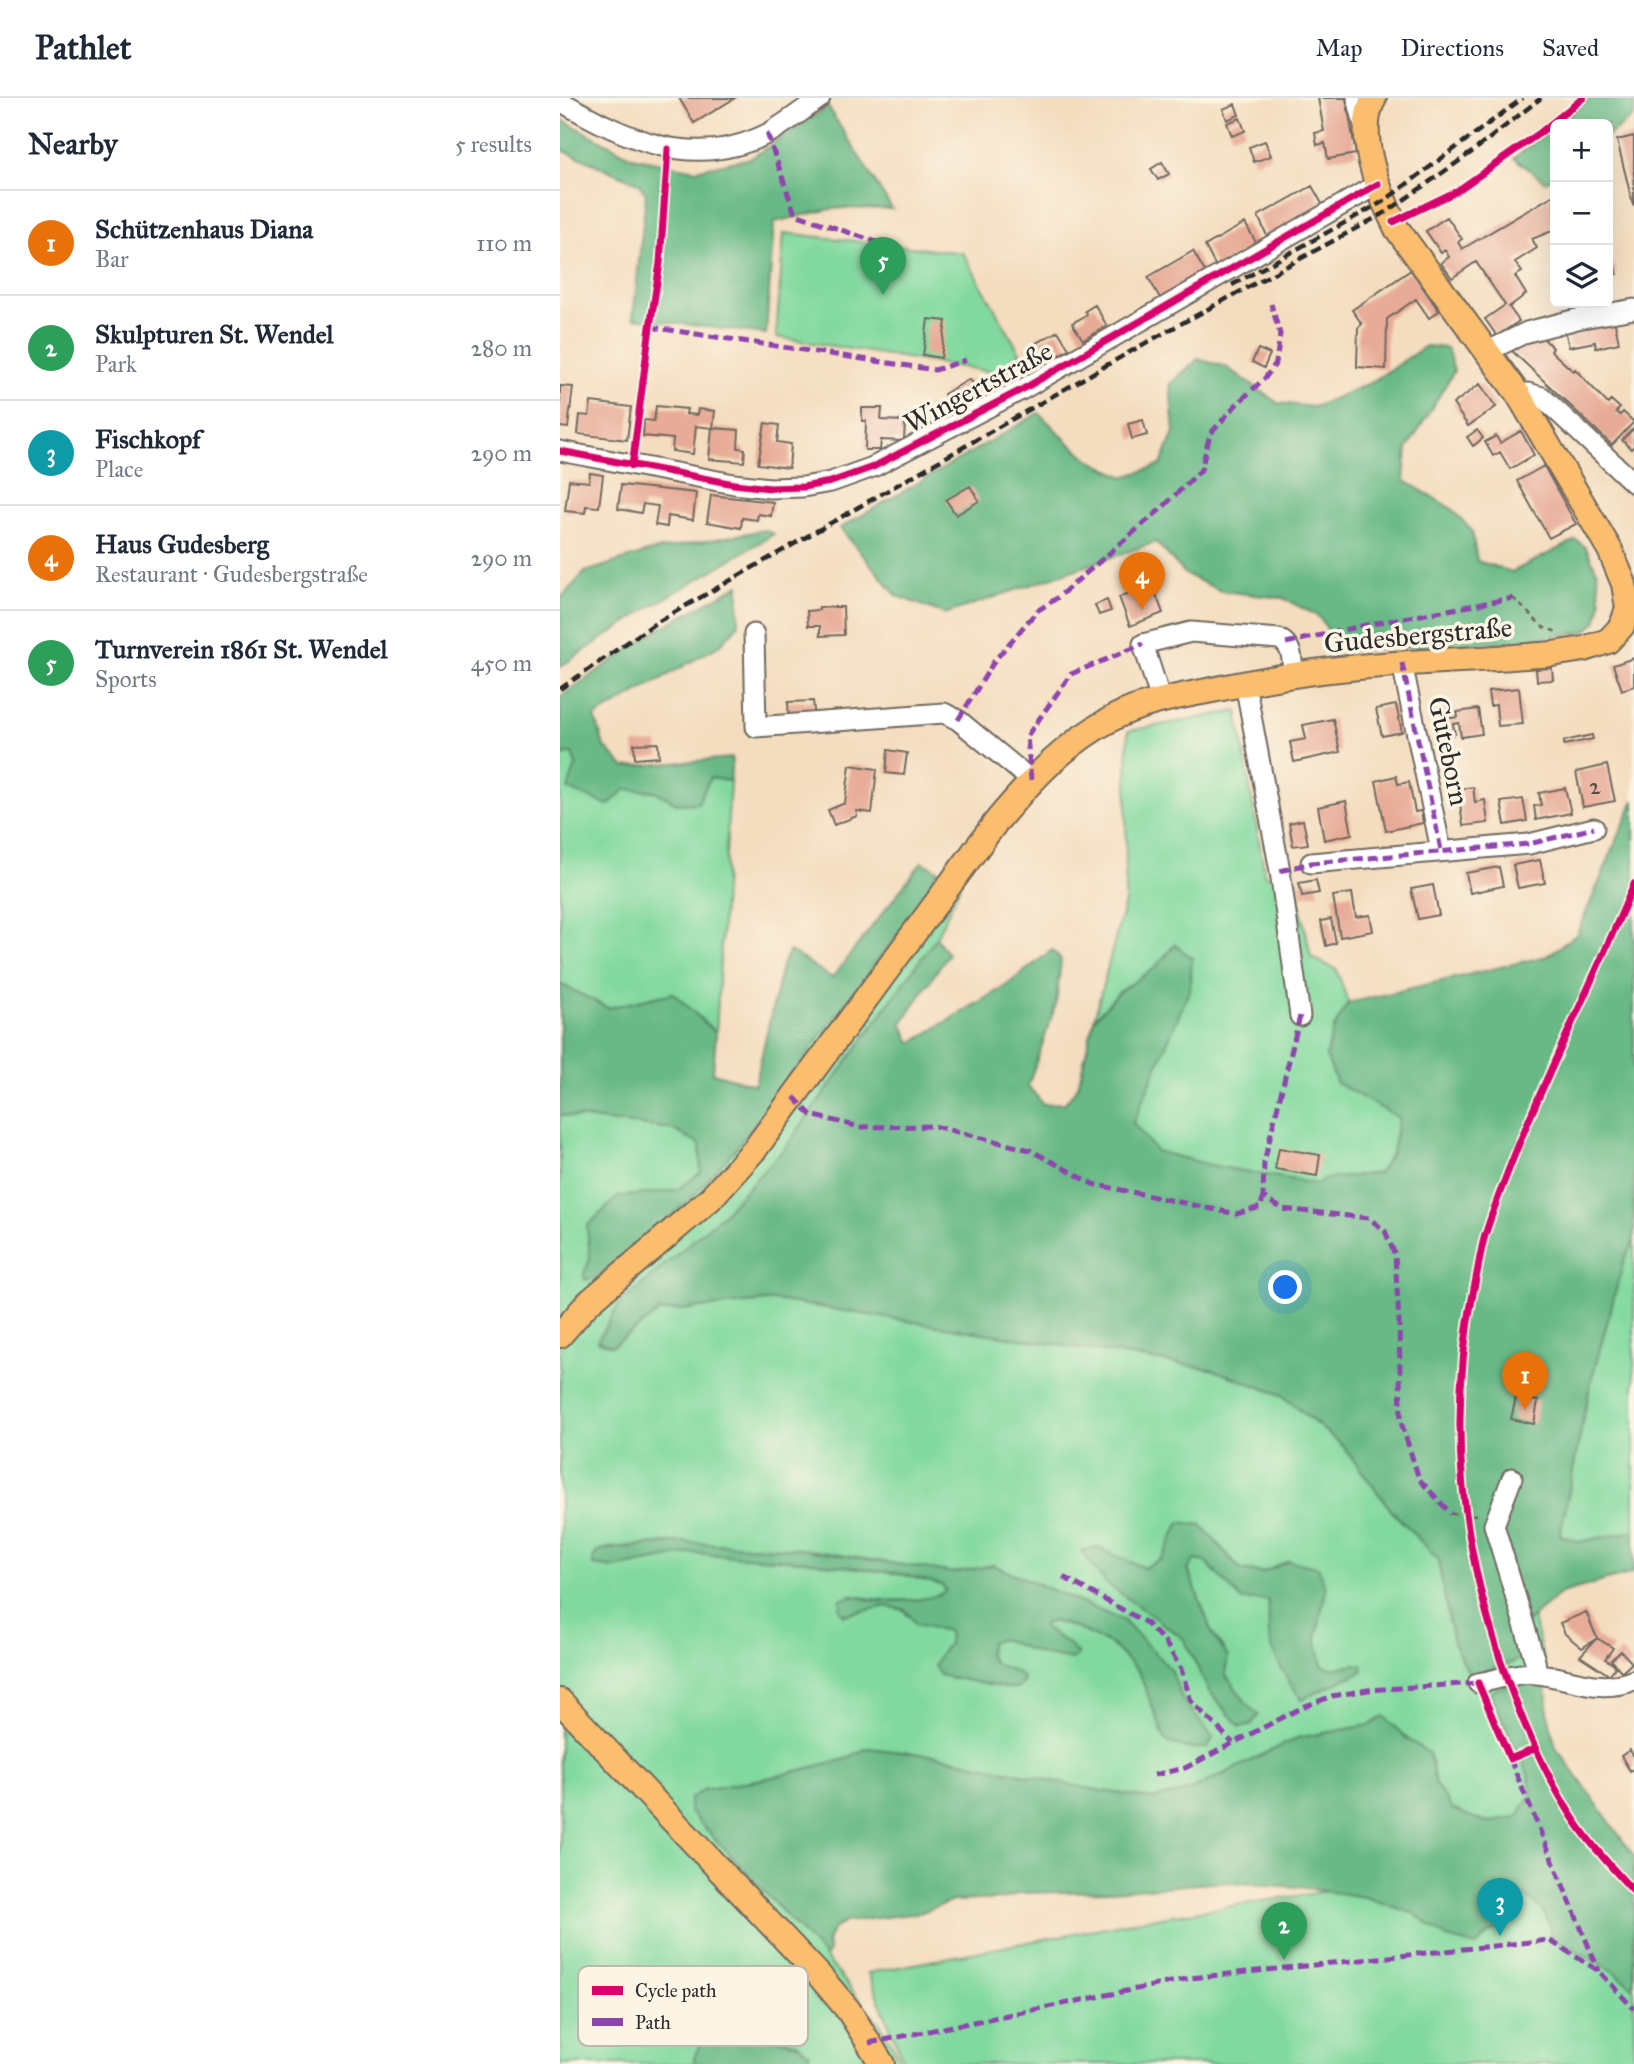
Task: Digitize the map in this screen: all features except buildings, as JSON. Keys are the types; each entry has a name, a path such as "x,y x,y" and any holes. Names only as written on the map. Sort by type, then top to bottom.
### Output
{"main road":[{"path":"1365,128 1374,98"},
{"name":"Gudesbergstraße","path":"560,1335 588,1303 710,1199 755,1149 996,822 1031,780 1066,747 1118,715 1161,700 1293,676 1402,663 1503,658 1584,649 1608,641 1622,626 1628,608 1624,584 1610,551 1518,394 1397,229 1378,184 1365,128"},
{"path":"560,1701 818,1974 849,2011 883,2064"}],"street":[{"path":"570,103 630,137 668,149 702,151 735,146 767,134 820,98"},
{"path":"1357,98 1365,128"},
{"name":"Wingertstraße","path":"560,451 734,484 770,488 803,487 831,482 873,467 1023,389 1378,184"},
{"path":"1488,351 1527,332 1577,319 1634,309"},
{"path":"1518,394 1528,393 1542,397 1634,484"},
{"path":"1161,700 1143,644 1191,632 1279,639 1286,643 1291,651 1293,676"},
{"path":"754,634 756,727 944,713 958,720 1031,780"},
{"name":"Guteborn","path":"1402,663 1441,850"},
{"path":"1245,683 1280,871 1300,1016"},
{"name":"Guteborn","path":"1311,863 1529,844 1594,828"},
{"path":"1512,1478 1494,1525 1537,1674"},
{"path":"1478,1683 1537,1674 1600,1686 1623,1685 1634,1680"}],"path":[{"path":"1514,598 1543,627 1573,639 1584,649"},
{"path":"1451,1514 1464,1514"}],"green space":[{"path":"1591,98 1634,98 1634,116 1613,132 1613,119 1565,119"},
{"path":"828,107 892,209 835,208 774,222 766,334 633,318 646,194 638,183 560,149 560,119 632,157 695,170 751,158"},
{"path":"1550,131 1550,179 1546,182 1514,158"},
{"path":"784,233 963,253 1028,367 1002,379 992,372 776,337"},
{"path":"1426,346 1447,348 1454,371 1407,449 1404,480 1452,509 1472,531 1477,561 1512,572 1576,540 1586,548 1597,571 1601,603 1596,622 1585,632 1509,642 1343,651 1318,616 1283,598 1221,591 1185,574 1156,542 945,614 897,596 840,528 1039,413 1093,462 1124,477 1161,465 1174,432 1170,384 1198,359 1226,367 1278,403 1314,407 1370,383"},
{"path":"764,530 774,534 644,611 560,667 560,599 585,572 651,551"},
{"path":"739,585 739,624 720,645 595,717 604,746 624,767 732,758 730,781 710,778 698,803 678,804 655,791 626,789 608,805 568,789 576,765 572,753 560,756 560,697 657,630"},
{"path":"1237,711 1265,876 1294,875 1311,957 1337,970 1348,1003 1333,1030 1326,1056 1337,1083 1399,1118 1392,1152 1380,1173 1326,1179 1317,1184 1214,1166 1156,1152 1133,1123 1160,1057 1174,945 1155,968 1119,992 1094,1019 1125,902 1128,731"},
{"path":"572,753 576,765 626,789 655,791 678,804 710,778 730,781 716,1033 673,993 608,1008 560,984 560,756"},
{"path":"1634,800 1634,1241 1624,1260 1590,1385 1560,1535 1579,1542 1634,1531 1634,1571 1561,1593 1520,1627 1522,1656 1514,1662 1470,1675 1453,1643 1438,1559 1391,1510 1343,1446 1282,1395 1211,1369 776,1300 659,1312 612,1346 597,1341 619,1305 723,1214 786,1147 936,938 948,954 902,1023 911,1043 1007,985 1052,950 1061,960 1056,1004 1028,1086 1043,1104 1065,1103 1078,1086 1094,1019 1119,992 1155,968 1175,945 1192,958 1190,989 1133,1123 1156,1151 1214,1166 1317,1184 1325,1179 1379,1173 1392,1152 1399,1118 1337,1083 1326,1056 1333,1030 1348,1003 1547,956 1577,934"},
{"path":"922,862 938,870 917,908 737,1147 689,1201 595,1278 585,1280 584,1274 590,1259 587,1226 618,1197 677,1190 701,1172 700,1144 672,1129 560,1115 560,984 608,1008 673,993 716,1033 713,1073 755,1085 782,965 790,951 832,978"},
{"path":"938,870 960,887 936,938 786,1147 723,1214 612,1346 659,1312 776,1300 1211,1369 1282,1395 1343,1446 1391,1510 1438,1559 1453,1643 1482,1673 1514,1662 1520,1627 1532,1615 1544,1661 1546,1686 1529,1682 1528,1773 1532,1793 1517,1817 1487,1823 1452,1810 1435,1784 1429,1753 1406,1738 1384,1717 1370,1725 1297,1738 1191,1790 1154,1799 1085,1788 938,1756 867,1748 846,1759 703,1790 689,1811 825,1957 883,2028 903,2064 809,2064 809,2054 792,2046 808,2046 808,1966 578,1966 578,2046 701,2046 694,2064 560,2064 560,1115 673,1129 700,1144 701,1172 677,1190 618,1197 584,1274 737,1147 917,908","holes":["1201,1525 1241,1570 1262,1573 1289,1561 1326,1589 1316,1638 1322,1667 1336,1670 1354,1664 1363,1671 1302,1699 1270,1640 1271,1615 1268,1600 1242,1600 1206,1562 1195,1560 1188,1569 1212,1633 1228,1657 1225,1674 1250,1708 1209,1691 1184,1639 1106,1583 1096,1547 1143,1568 1162,1559","680,1542 801,1549 954,1573 993,1565 1124,1621 1171,1670 1182,1699 1213,1738 1166,1742 1139,1672 1112,1645 1076,1628 1052,1621 1044,1624 1043,1628 1066,1642 1041,1654 1002,1639 990,1642 988,1654 994,1663 1020,1674 1018,1688 1005,1688 940,1675 941,1652 949,1644 949,1631 907,1615 905,1610 886,1606 844,1615 850,1595 873,1599 912,1600 946,1591 942,1585 901,1574 804,1561 692,1553 614,1568 594,1556 599,1550 608,1548"]},
{"path":"1634,1241 1634,1531 1579,1542 1560,1535 1590,1385 1624,1260"},
{"path":"1180,1522 1201,1525 1241,1570 1262,1573 1289,1561 1318,1567 1326,1589 1316,1638 1322,1666 1334,1668 1362,1665 1363,1671 1302,1699 1283,1671 1272,1647 1268,1600 1242,1600 1206,1562 1195,1560 1188,1570 1212,1633 1228,1657 1225,1674 1250,1708 1259,1714 1252,1724 1240,1727 1209,1691 1184,1639 1106,1583 1081,1551 1096,1547 1144,1568 1162,1559"},
{"path":"680,1542 801,1549 954,1573 993,1565 1124,1621 1171,1670 1182,1699 1213,1738 1208,1748 1188,1748 1166,1742 1139,1672 1112,1645 1076,1628 1053,1621 1044,1624 1043,1628 1066,1642 1078,1655 1072,1660 1041,1654 1002,1639 990,1642 988,1654 994,1663 1020,1674 1024,1681 1018,1688 1005,1688 940,1675 934,1666 941,1652 949,1644 948,1631 916,1624 905,1610 886,1606 844,1615 840,1609 841,1599 855,1597 879,1601 914,1600 946,1591 942,1585 901,1574 804,1561 692,1553 614,1568 593,1565 594,1556 600,1550"},
{"path":"1529,1682 1546,1686 1548,1714 1556,1747 1634,1856 1634,1988 1613,1971 1551,1937 1547,1918 1535,1903 1519,1894 1500,1889 1498,1901 1512,1907 1516,1915 1477,1946 1447,1938 1415,1914 1365,1897 1299,1887 1222,1882 1111,1891 1020,1893 1003,1899 953,1901 919,1913 845,1922 832,1930 827,1942 829,1952 825,1957 689,1811 690,1799 703,1790 846,1759 867,1748 938,1756 1085,1788 1154,1799 1191,1790 1297,1738 1370,1725 1384,1716 1406,1738 1429,1753 1435,1784 1452,1809 1487,1823 1517,1817 1532,1793 1528,1773 1490,1694 1497,1688"},
{"path":"1509,1863 1634,1947 1634,2064 905,2064 868,1973 1142,1920"},
{"path":"700,2046 801,2046 809,2054 809,2064 694,2064 695,2054"}],"railway":[{"path":"1232,285 1384,201 1523,98"},
{"path":"560,689 654,624 1142,345 1388,211 1472,152 1541,98"}],"marked path":[{"path":"767,133 795,214 894,248"},
{"path":"958,720 995,660 1037,611 1057,598 1162,508 1201,470 1210,434 1265,378 1276,363 1280,334 1271,304"},
{"path":"650,327 935,370 966,360"},
{"path":"1286,643 1366,625 1513,598"},
{"path":"1031,780 1027,736 1071,674 1143,644"},
{"path":"1402,663 1441,850"},
{"path":"1280,871 1311,863 1529,844 1594,828"},
{"path":"1300,1016 1264,1162 1263,1197 1282,1209 1369,1218 1385,1231 1395,1255 1401,1422 1419,1479 1451,1514"},
{"path":"794,1097 811,1115 860,1127 934,1126 1030,1150 1093,1184 1236,1214 1261,1207 1263,1197"},
{"path":"1063,1577 1145,1622 1165,1642 1181,1669 1191,1701 1233,1743"},
{"path":"1154,1775 1185,1768 1303,1707 1332,1696 1368,1690 1478,1683 1480,1686"},
{"path":"1510,1759 1599,1971"},
{"path":"869,2043 1191,1978 1549,1940 1599,1971 1634,2009"}],"cycle path":[{"path":"1393,222 1457,191 1541,132 1583,98"},
{"path":"632,466 660,263 668,149"},
{"path":"560,451 734,484 770,488 803,487 831,482 873,467 1023,389 1378,184"},
{"path":"1634,884 1518,1146 1485,1235 1465,1338 1460,1437 1469,1534 1478,1582 1507,1679 1537,1752 1564,1804 1588,1839 1634,1892"},
{"path":"1478,1683 1510,1759 1534,1749"}],"place":[{"name":"Turnverein 1861 St. Wendel","path":"883,295"},
{"name":"Haus Gudesberg","path":"1142,610"},
{"name":"Schützenhaus Diana","path":"1525,1410"},
{"name":"Fischkopf","path":"1500,1936"},
{"name":"Skulpturen St. Wendel","path":"1284,1960"}]}
